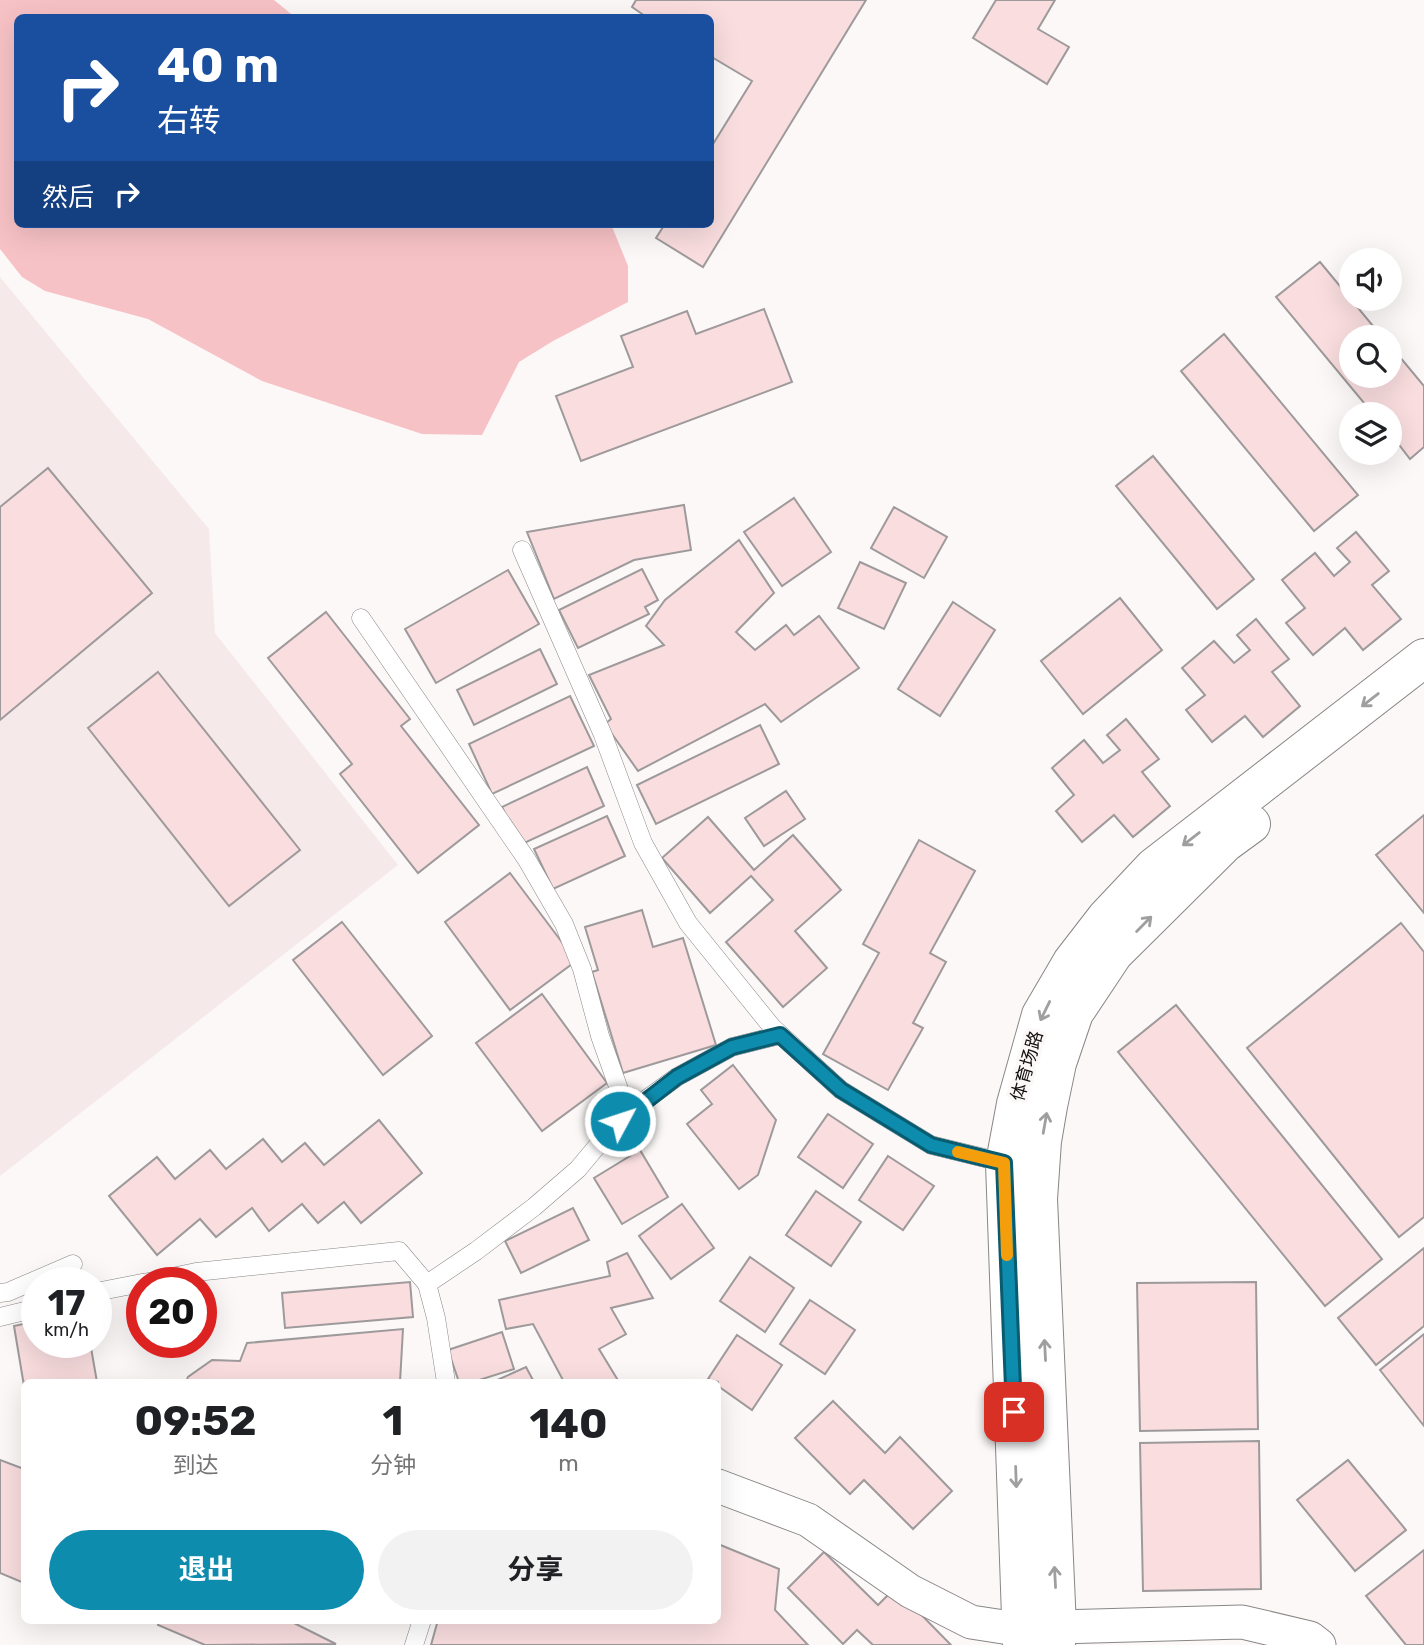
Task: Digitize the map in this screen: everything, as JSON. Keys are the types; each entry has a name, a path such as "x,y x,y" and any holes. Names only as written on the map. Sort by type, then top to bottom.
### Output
{"main road":[{"name":"体育场路","path":"1040,1637 1004,1163 1016,1104 1041,1015 1072,962 1106,918 1154,867 1424,658"},
{"name":"体育场路","path":"1040,1637 1038,1199 1042,1141 1048,1106 1057,1063 1074,1013 1114,953 1226,843 1424,690"}],"street":[{"path":"721,1487 808,1520 910,1591 971,1622 1040,1637 1241,1622 1310,1638 1319,1645"}],"lane":[{"path":"522,550 603,735 643,842 688,923 780,1035 841,1090 931,1145 1004,1163"},
{"path":"361,618 527,860 564,924 582,969 600,1036 621,1094 620,1121"},
{"path":"427,1284 534,1207 578,1169 620,1121 677,1077 732,1047 780,1035"},
{"path":"217,1270 399,1251 427,1284 436,1318 446,1379"},
{"path":"0,1293 73,1264"},
{"path":"0,1317 21,1312"},
{"path":"414,1645 421,1624"}],"shaded area":[{"path":"0,0 274,0 291,14 14,14 14,228 613,228 628,266 628,302 519,362 482,435 422,434 262,381 148,319 45,291 22,277 0,249"},
{"path":"0,277 209,529 215,633 398,865 0,1176"}],"building":[{"path":"636,0 866,0 703,267 656,238 662,228 714,228 714,143 752,81 714,58 714,14 642,14 632,7"},
{"path":"996,0 1055,0 1038,29 1069,47 1047,84 973,38"},
{"path":"1320,262 1339,285 1339,311 1361,311 1372,325 1339,325 1339,373 1276,297"},
{"path":"764,309 792,382 581,461 556,396 633,367 621,336 687,311 696,334"},
{"path":"1224,334 1358,495 1314,531 1181,371"},
{"path":"1402,359 1424,386 1424,447 1410,459 1402,449 1402,402 1363,402 1352,388 1402,388"},
{"path":"1153,456 1254,579 1217,609 1116,486"},
{"path":"48,468 152,593 0,720 0,507"},
{"path":"794,498 831,552 782,586 744,532"},
{"path":"684,505 691,550 634,560 554,599 527,532"},
{"path":"894,507 947,537 924,578 871,548"},
{"path":"1356,532 1389,571 1372,585 1401,619 1363,650 1345,628 1313,655 1286,623 1305,608 1282,580 1315,553 1334,576 1350,562 1337,548"},
{"path":"739,540 774,593 736,632 755,650 786,625 794,635 819,616 859,668 781,722 765,704 638,771 605,724 611,719 589,675 664,645 646,626 665,600"},
{"path":"860,562 906,583 884,629 838,608"},
{"path":"642,569 658,600 645,607 649,614 578,648 559,610"},
{"path":"508,570 539,624 436,683 405,629"},
{"path":"1120,598 1162,650 1083,714 1041,661"},
{"path":"953,602 995,630 940,716 898,689"},
{"path":"326,612 410,719 401,726 479,825 418,873 340,774 352,764 268,658"},
{"path":"1256,619 1289,659 1272,672 1300,706 1263,737 1245,716 1212,742 1186,710 1205,695 1182,668 1214,641 1234,663 1250,650 1237,635"},
{"path":"540,649 557,684 474,725 457,690"},
{"path":"158,672 300,850 229,906 88,728"},
{"path":"570,696 594,746 492,794 469,744"},
{"path":"1126,719 1159,759 1142,772 1170,806 1133,837 1114,815 1082,842 1056,811 1074,795 1052,768 1084,740 1103,763 1120,750 1107,735"},
{"path":"760,725 779,764 656,824 637,785"},
{"path":"587,767 604,806 520,845 502,807"},
{"path":"786,791 805,819 764,846 745,818"},
{"path":"1424,815 1424,913 1376,855"},
{"path":"607,816 625,856 553,889 534,849"},
{"path":"708,817 754,870 793,835 841,890 795,931 827,968 783,1007 726,942 773,900 751,876 710,913 662,858"},
{"path":"919,840 975,871 930,953 946,962 913,1023 923,1028 888,1090 823,1054 879,953 863,944"},
{"path":"510,873 576,961 510,1010 445,922"},
{"path":"642,910 653,947 683,938 716,1045 623,1073 592,972 598,970 585,927"},
{"path":"342,922 432,1036 383,1075 293,960"},
{"path":"1401,923 1424,952 1424,1217 1399,1237 1247,1048"},
{"path":"542,994 607,1083 542,1131 476,1043"},
{"path":"1176,1005 1382,1259 1325,1306 1118,1052"},
{"path":"733,1065 776,1120 758,1175 739,1189 687,1124 712,1104 701,1090"},
{"path":"828,1114 873,1144 843,1188 798,1157"},
{"path":"379,1120 422,1173 361,1223 344,1202 318,1223 302,1204 269,1231 252,1208 216,1237 200,1219 157,1255 109,1196 157,1157 175,1179 210,1150 226,1169 263,1139 282,1162 305,1143 324,1165"},
{"path":"640,1150 668,1197 622,1224 594,1178"},
{"path":"888,1156 934,1186 903,1230 859,1200"},
{"path":"816,1191 861,1222 831,1266 786,1235"},
{"path":"682,1204 714,1248 671,1279 639,1236"},
{"path":"573,1208 589,1240 521,1273 505,1241"},
{"path":"1424,1248 1424,1326 1376,1365 1338,1318"},
{"path":"627,1253 653,1298 611,1308 626,1334 599,1349 617,1379 562,1379 533,1324 506,1329 499,1300 610,1276 607,1262"},
{"path":"750,1257 794,1288 765,1332 720,1301"},
{"path":"410,1282 413,1317 285,1328 282,1293"},
{"path":"1256,1282 1258,1429 1140,1431 1137,1283"},
{"path":"810,1300 855,1330 825,1374 780,1344"},
{"path":"21,1324 21,1358 93,1358 96,1379 23,1379 14,1326"},
{"path":"403,1329 400,1379 187,1379 212,1360 240,1361 247,1343"},
{"path":"502,1332 514,1369 482,1379 458,1379 448,1350"},
{"path":"1424,1334 1424,1426 1380,1370"},
{"path":"737,1335 782,1365 752,1410 721,1388 721,1379 708,1379"},
{"path":"526,1367 532,1379 500,1379"},
{"path":"833,1401 885,1453 900,1437 952,1491 913,1529 864,1480 850,1494 795,1438"},
{"path":"1259,1441 1261,1589 1143,1591 1140,1443"},
{"path":"0,1460 21,1468 21,1582 0,1573"},
{"path":"1348,1460 1406,1530 1355,1571 1297,1500"},
{"path":"721,1545 779,1569 775,1610 808,1645 431,1645 437,1624 721,1624"},
{"path":"1424,1550 1424,1645 1406,1645 1366,1596"},
{"path":"824,1552 878,1605 895,1588 951,1645 873,1645 857,1630 843,1644 788,1588"},
{"path":"296,1624 336,1644 205,1645 158,1625"}],"slow traffic":[{"path":"958,1152 1004,1163 1007,1255"}],"route":[{"path":"620,1121 677,1077 732,1047 780,1035 841,1090 931,1145 1004,1163 1014,1412"}]}
